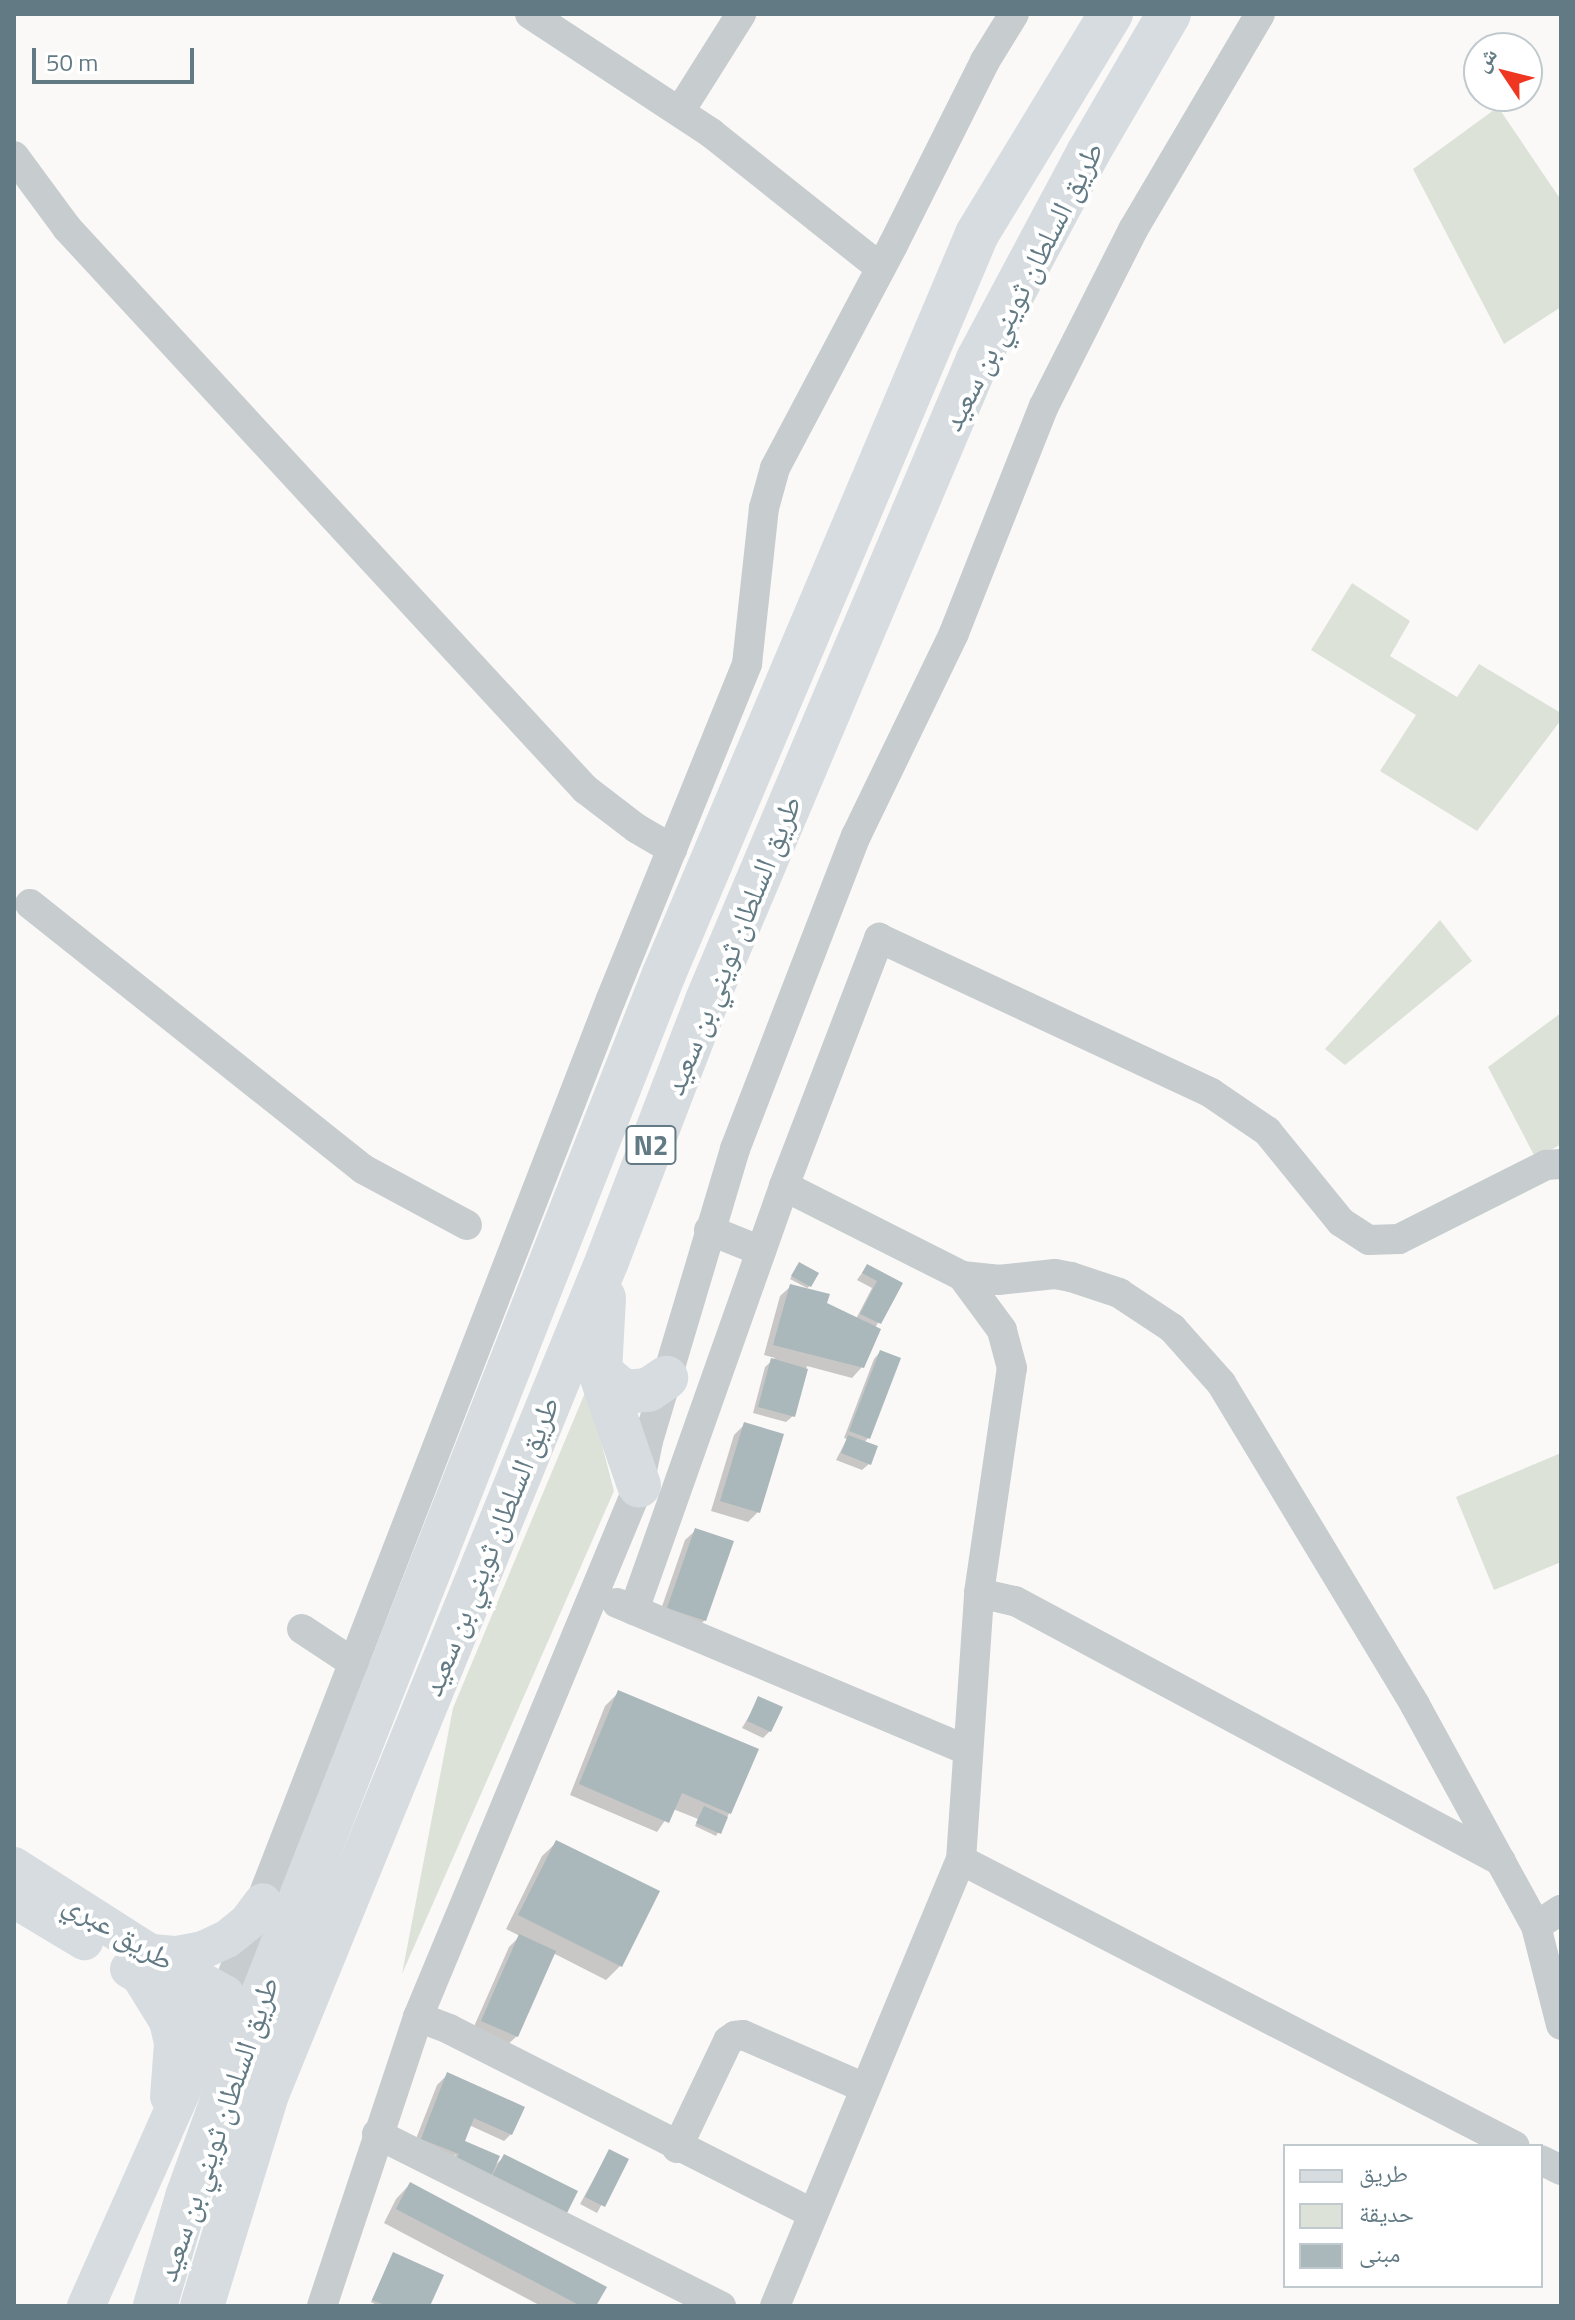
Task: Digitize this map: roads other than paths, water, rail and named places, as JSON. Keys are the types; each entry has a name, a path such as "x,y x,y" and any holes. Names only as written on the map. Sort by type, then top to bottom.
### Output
{"highway":[{"path":"977,234 1044,89 1087,14"},
{"name":"طريق السلطان ثويني بن سعيد","path":"155,2306 187,2197 238,2057 664,974 977,234 1111,14"},
{"name":"طريق السلطان ثويني بن سعيد","path":"202,2306 268,2092 607,1261 707,1000 978,359 1088,153 1169,14"},
{"path":"607,1261 600,1372 639,1485"},
{"path":"600,1372 624,1392 648,1390 666,1378"}],"main road":[{"name":"طريق عبري","path":"14,1866 146,1965"},
{"name":"طريق عبري","path":"14,1899 146,1965 219,2007"},
{"path":"166,2130 173,2043 168,2021 146,1965 203,1950 227,1939 247,1923 263,1902"},
{"path":"86,2306 219,2007"}],"street":[{"path":"530,14 680,111 881,268"},
{"path":"680,111 741,14"},
{"path":"219,2007 263,1902 611,999 751,652 764,508 775,468 881,268 985,61 1014,14"},
{"path":"322,2306 418,2017 597,1594 639,1485 666,1378 735,1149 856,836 954,633 1044,406 1134,228 1260,14"},
{"path":"14,156 67,228 585,789 672,849"},
{"path":"30,904 363,1169 467,1225"},
{"path":"634,1610 784,1186 879,938 1211,1093 1267,1131 1341,1222 1369,1240 1399,1239 1546,1165 1561,1164"},
{"path":"784,1186 962,1276 998,1280 1055,1274 1071,1277 1119,1293 1172,1328 1221,1383 1303,1514 1415,1705 1501,1861 1549,1918 1561,2025"},
{"path":"709,1230 761,1251"},
{"path":"775,2306 961,1860 979,1593 1012,1368 1002,1330 962,1276"},
{"path":"979,1593 1015,1601 1501,1861"},
{"path":"597,1594 967,1750"},
{"path":"302,1629 355,1664"},
{"path":"961,1860 1511,2144"},
{"path":"418,2017 449,2029 677,2148 813,2214"},
{"path":"677,2148 728,2041 735,2036 743,2035 865,2088"},
{"path":"377,2134 668,2295 721,2306"},
{"path":"1543,2161 1561,2170"}]}
